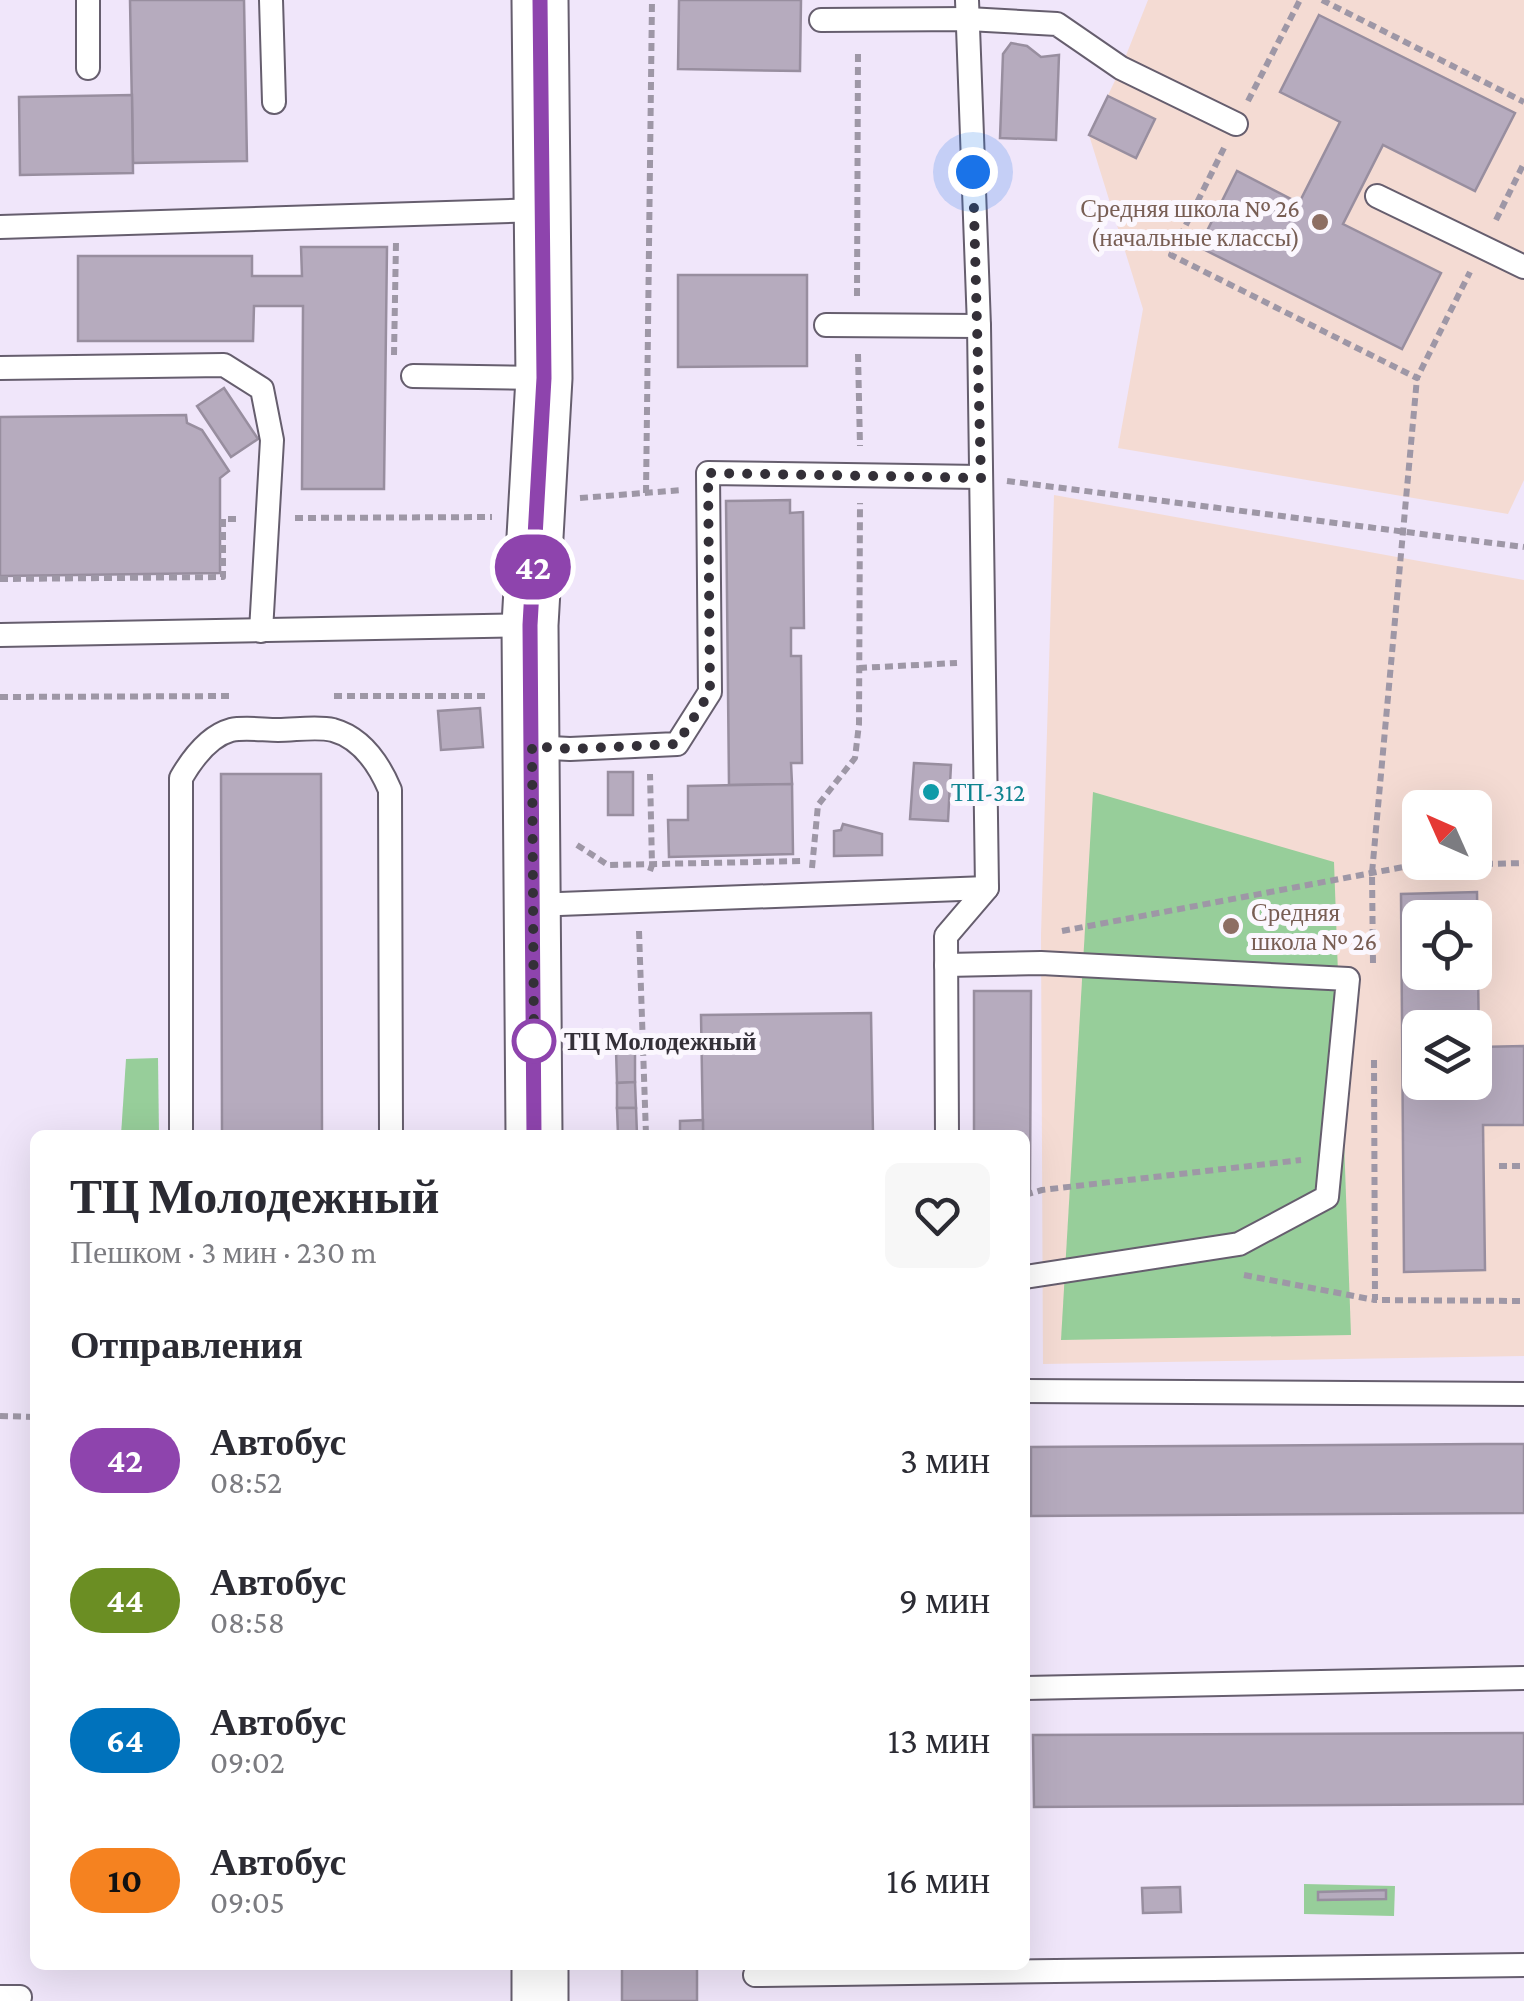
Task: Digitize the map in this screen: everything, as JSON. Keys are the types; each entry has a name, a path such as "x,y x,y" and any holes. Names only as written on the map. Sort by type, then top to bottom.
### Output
{"street":[{"path":"534,1130 530,625 544,378 540,0"},
{"path":"540,1970 540,2001"}],"lane":[{"path":"88,0 88,68"},
{"path":"271,0 274,102"},
{"path":"821,20 968,10 1057,24 1121,68 1236,124"},
{"path":"946,1130 946,936 987,888 978,326 968,10"},
{"path":"1377,196 1524,267"},
{"path":"0,227 541,210"},
{"path":"826,325 978,326"},
{"path":"0,368 224,365 262,389 272,440 261,631"},
{"path":"413,376 544,378"},
{"path":"532,746 570,749 677,744 710,692 708,473 981,478"},
{"path":"0,635 530,625"},
{"path":"181,1130 182,778 200,751 232,730 332,730 368,751 390,790 392,1130"},
{"path":"533,906 987,888"},
{"path":"946,965 1042,963 1348,979 1327,1197 1240,1244 1030,1276"},
{"path":"1030,1390 1524,1394"},
{"path":"1030,1688 1524,1678"},
{"path":"1030,1968 1524,1965"},
{"path":"755,1970 756,2001"}],"path":[{"path":"646,493 652,0"},
{"path":"1322,0 1524,102"},
{"path":"1373,966 1372,873 1417,378 1524,164"},
{"path":"351,216 352,239 396,237 394,377 413,376"},
{"path":"1171,255 1417,378"},
{"path":"981,478 1524,548"},
{"path":"568,500 709,488"},
{"path":"859,668 984,662"},
{"path":"646,1130 638,902 652,865 650,756"},
{"path":"572,842 608,865 812,860"},
{"path":"1061,931 1408,866 1524,863"},
{"path":"1374,1060 1375,1300"},
{"path":"1030,1194 1374,1154"},
{"path":"1500,1166 1524,1166"},
{"path":"1240,1274 1375,1300 1524,1301"},
{"path":"0,1416 30,1417"}],"shaded area":[{"name":"Средняя школа № 26 (начальные классы)","path":"1148,0 1524,0 1524,480 1508,514 1118,448 1143,309 1089,135"},
{"name":"Средняя школа № 26","path":"1054,495 1524,580 1524,1356 1043,1364 1041,935"}],"green space":[{"path":"1093,792 1334,862 1351,1335 1061,1340"},
{"path":"158,1058 159,1130 121,1130 126,1059"},
{"path":"1304,1884 1395,1886 1394,1916 1304,1914"}],"building":[{"path":"130,0 244,0 247,161 133,163"},
{"path":"679,0 801,0 800,71 678,69"},
{"path":"1319,15 1515,113 1475,191 1383,145 1343,224 1441,273 1402,349 1199,247 1237,171 1299,203 1340,122 1280,92"},
{"path":"1011,43 1027,46 1041,57 1059,55 1056,140 1000,138 1003,54"},
{"path":"132,95 133,173 20,175 19,97"},
{"path":"1108,96 1155,119 1136,158 1089,135"},
{"path":"301,247 387,247 384,489 302,489 303,306 254,306 253,341 78,341 78,256 252,256 252,276 302,276"},
{"path":"678,275 807,275 807,366 678,367"},
{"path":"224,388 258,439 231,457 197,406"},
{"path":"186,415 187,423 202,430 229,471 220,478 220,573 0,576 0,417"},
{"path":"790,500 790,513 803,512 804,628 791,628 791,656 801,656 802,763 791,763 792,784 729,785 726,501"},
{"path":"480,708 483,747 441,750 438,711"},
{"name":"ТП-312","path":"914,763 951,765 948,821 910,819"},
{"path":"608,772 633,772 633,815 608,815"},
{"path":"221,774 321,774 322,1130 222,1130"},
{"path":"792,784 793,854 669,857 668,820 688,820 688,786"},
{"path":"843,824 882,834 882,855 834,856 834,831 841,830"},
{"path":"1477,892 1477,900 1402,900 1402,990 1478,990 1479,1010 1402,1010 1402,1020 1401,894"},
{"path":"974,991 1031,991 1030,1190 1030,1130 974,1130"},
{"path":"871,1013 873,1130 703,1130 701,1015"},
{"path":"1524,1046 1524,1125 1483,1125 1485,1270 1404,1272 1403,1100 1492,1100 1492,1047"},
{"path":"635,1049 635,1082 617,1083 616,1050"},
{"path":"635,1082 636,1108 617,1108 617,1083"},
{"path":"617,1108 636,1108 637,1130 618,1130"},
{"path":"703,1120 703,1130 680,1130 680,1121"},
{"path":"1524,1444 1524,1513 1031,1516 1031,1447"},
{"path":"1524,1733 1524,1804 1034,1807 1033,1735"},
{"path":"1180,1887 1181,1912 1143,1913 1142,1888"},
{"path":"1386,1890 1386,1899 1318,1900 1318,1892"},
{"path":"622,1970 697,1970 697,2001 622,2001"}],"bus line":[{"name":"42","path":"534,1130 530,625 544,378 540,0"}],"place":[{"name":"Средняя школа № 26 (начальные классы)","path":"1320,222"},
{"name":"ТП-312","path":"931,792"},
{"name":"Средняя школа № 26","path":"1231,926"},
{"name":"ТЦ Молодежный","path":"534,1041"}],"route":[{"path":"534,1041 534,1048 532,746 570,749 677,744 710,692 708,473 981,478 973,172"}]}
